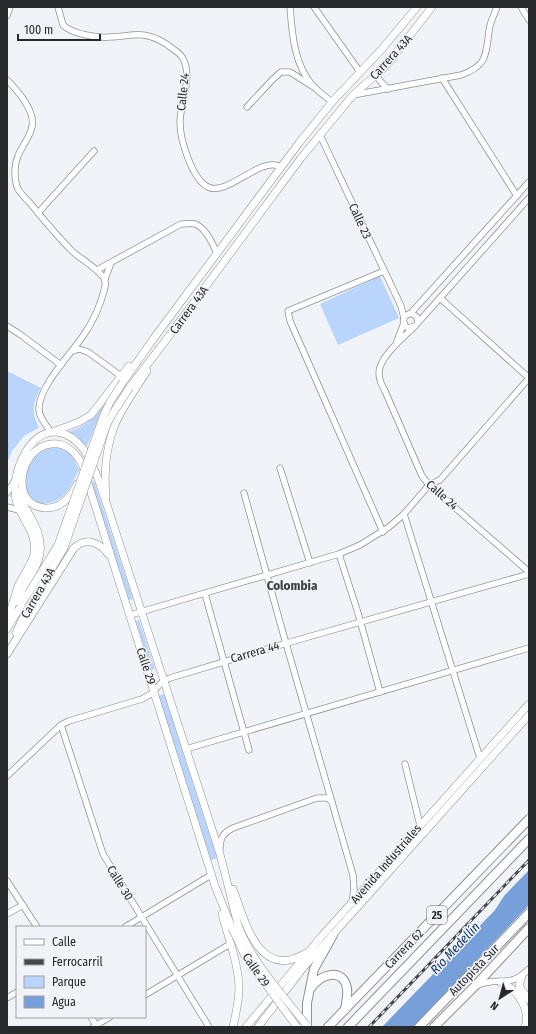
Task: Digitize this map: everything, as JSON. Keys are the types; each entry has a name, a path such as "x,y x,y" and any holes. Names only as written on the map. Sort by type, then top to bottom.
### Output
{"highway":[{"name":"Carrera 62","path":"328,1027 529,819"},
{"path":"509,859 529,831"},
{"name":"Carrera 62","path":"348,1027 529,839"},
{"name":"Autopista Sur","path":"419,1027 529,913"},
{"name":"Autopista Sur","path":"434,1027 529,928"},
{"path":"307,1025 307,1010 314,969 333,935"},
{"path":"310,990 317,981 322,978 332,974 338,976 346,984 345,1010"}],"main road":[{"name":"Carrera 43A","path":"7,628 58,545 106,409 154,338 298,143 332,102 381,50 417,7"},
{"name":"Carrera 43A","path":"7,652 28,608 64,548 107,424 125,382 164,344 301,158 353,95 377,75 432,7"},
{"path":"107,506 105,482 106,466 114,428 122,411 164,344"},
{"path":"7,624 19,585 34,554 32,537 15,498 15,479 19,464 27,450 38,438 86,419 125,382"},
{"name":"Calle 29","path":"51,432 66,435 76,441 88,457 107,506 220,854 235,926 245,956 297,1027"},
{"name":"Calle 29","path":"82,477 70,496 58,506 46,508 33,505 25,497 22,486 26,463 33,453 43,446 56,443 62,444 71,449 82,464 215,886 235,926 254,957 307,1025"},
{"path":"7,628 23,590 36,567 41,553 39,536 34,522 21,501 15,479"},
{"path":"7,652 77,545 89,541 95,542 104,548 113,560"},
{"name":"Avenida Industriales","path":"246,1027 309,951 529,704"},
{"name":"Avenida Industriales","path":"258,1027 303,968 529,715"},
{"path":"220,854 250,933 260,949 273,959 279,961 295,959 309,951"},
{"path":"215,886 237,969 237,1008 233,1027"},
{"path":"522,976 520,986 529,1000"},
{"path":"502,982 512,988 526,1009 525,1027"}],"street":[{"path":"7,16 10,7"},
{"name":"Calle 24","path":"58,7 63,25 72,31 108,37 144,35 153,37 168,45 182,56 186,65 186,73 184,100 180,121 181,131 190,162 200,182 210,188 216,189 232,183 256,169 273,164 281,167"},
{"path":"290,7 292,34 296,53 304,73 313,86"},
{"path":"314,7 360,72"},
{"path":"353,95 462,75 471,71 483,61 488,44 491,20 498,7"},
{"path":"521,7 529,20"},
{"path":"247,107 281,72 290,72 313,86 332,102"},
{"path":"296,76 304,73"},
{"path":"377,75 380,81 388,89"},
{"path":"442,78 517,196"},
{"path":"7,80 27,106 32,116 32,125 29,137 18,156 15,172 18,189 73,251 97,270 106,282 101,299 89,327 61,365 41,397 39,407 41,416 51,432"},
{"name":"Calle 23","path":"320,135 401,306 404,320"},
{"path":"38,213 94,151"},
{"path":"396,344 404,320 529,182"},
{"path":"396,344 417,324 529,198"},
{"path":"97,270 181,224 194,224 202,228 217,253"},
{"path":"104,279 111,263"},
{"path":"383,532 290,321 288,311 384,271"},
{"path":"130,615 310,563 339,554 360,545 383,532 404,514 429,485 440,480 529,378 440,298"},
{"name":"Calle 23","path":"401,306 410,313 416,315 417,324"},
{"path":"404,320 408,328 417,324"},
{"path":"7,326 61,365"},
{"path":"83,336 88,352"},
{"name":"Calle 24","path":"396,344 381,365 379,373 385,392 422,476 429,485 529,573"},
{"path":"72,351 79,349 88,352 125,382"},
{"path":"280,468 310,563"},
{"path":"7,493 15,479"},
{"path":"244,493 353,875 354,889 352,903"},
{"path":"7,507 19,510"},
{"path":"404,514 480,758"},
{"path":"339,554 380,692"},
{"name":"Carrera 44","path":"7,776 61,725 69,721 142,698 154,691 164,681 170,678 529,573"},
{"path":"205,594 249,750"},
{"path":"186,749 529,648"},
{"name":"Calle 30","path":"61,725 103,854 209,1027"},
{"path":"405,764 420,825"},
{"path":"220,854 220,842 226,831 317,798 328,798 333,802"},
{"path":"126,926 211,875"},
{"path":"7,881 24,905 35,926"},
{"path":"7,914 24,905"},
{"path":"146,994 230,944"},
{"path":"475,986 489,982 515,980 529,969"},
{"path":"7,998 16,993"},
{"path":"96,1026 108,1018"}],"green space":[{"path":"380,276 399,318 338,345 320,304"},
{"path":"7,371 41,388 34,404 35,417 39,428 25,435 12,451 7,463"},
{"path":"105,404 87,446 68,432 89,421"},
{"path":"49,448 65,450 74,460 79,470 70,487 63,496 51,503 41,504 29,498 26,491 25,478 28,466 34,457"},
{"path":"94,481 133,599 129,600 91,484"},
{"path":"139,620 155,669 151,670 136,621"},
{"path":"164,694 217,858 211,860 158,696"}],"water":[{"path":"529,870 529,905 413,1027 382,1027 495,910 504,896"}],"railway":[{"path":"369,1027 529,860"}],"district":[{"name":"Colombia","path":"292,585"}],"water label":[{"name":"Río Medellín","path":"455,948"}]}
